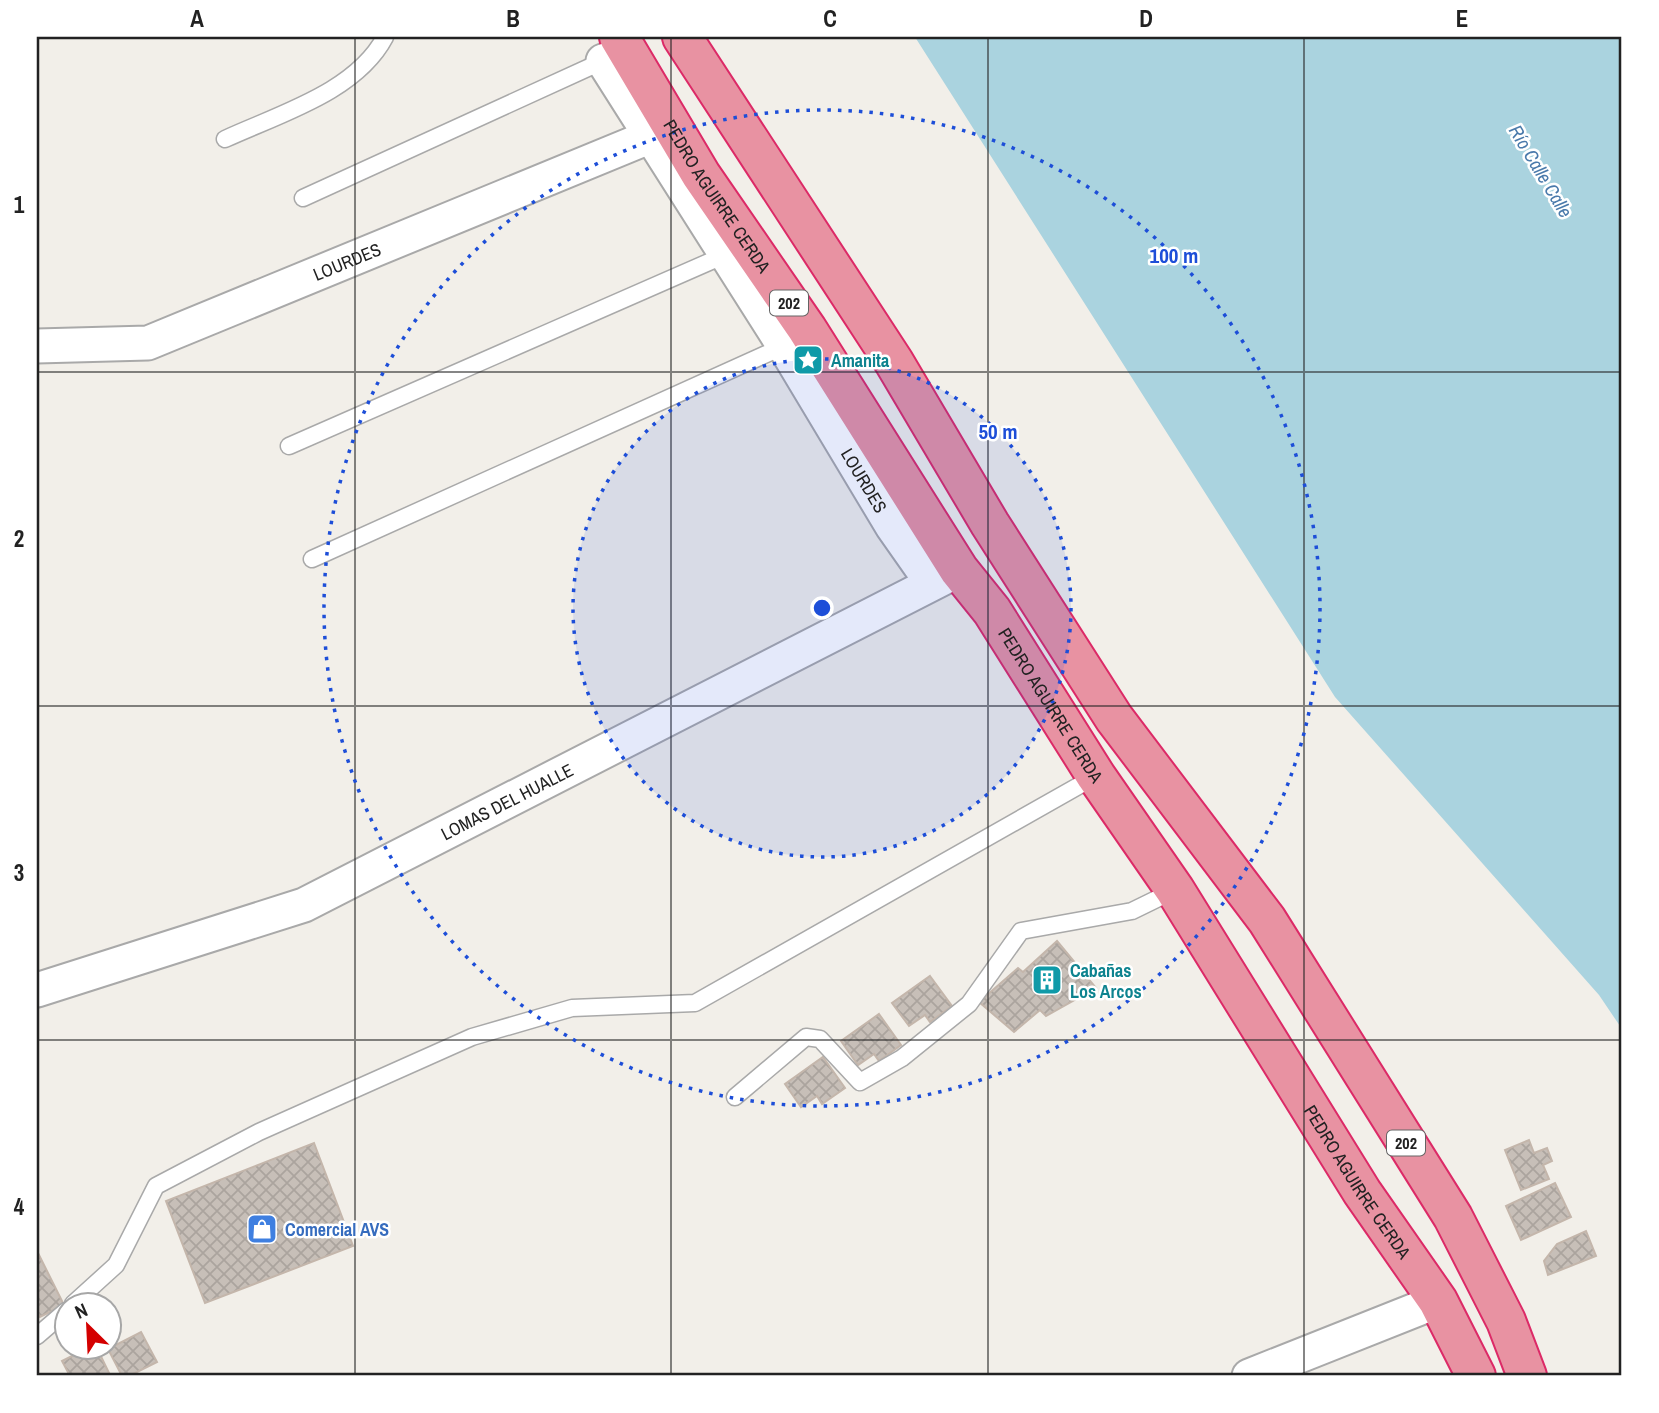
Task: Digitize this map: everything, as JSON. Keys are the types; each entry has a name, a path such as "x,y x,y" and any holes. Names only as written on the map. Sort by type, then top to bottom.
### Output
{"highway":[{"name":"202","path":"682,37 894,362 1000,538 1114,718 1267,920 1453,1217 1506,1321 1527,1376"},
{"name":"PEDRO AGUIRRE CERDA","path":"616,48 807,329 942,572 992,611 1096,776 1175,890 1362,1192 1438,1301 1476,1376"},
{"path":"942,572 1000,538"}],"street":[{"name":"LOURDES","path":"616,48 649,136 783,346 863,479 942,572"},
{"name":"LOURDES","path":"37,346 148,343 649,136"},
{"name":"LOMAS DEL HUALLE","path":"37,990 304,905 942,572"},
{"path":"1249,1376 1438,1301"}],"lane":[{"path":"225,139 338,87 372,58 385,37"},
{"path":"303,198 616,48"},
{"path":"289,446 725,255"},
{"path":"312,559 783,346"},
{"path":"88,1290 116,1265 156,1186 259,1132 472,1037 572,1008 695,1003 1096,776"},
{"path":"735,1097 806,1038 820,1039 860,1082 902,1058 969,1004 1021,931 1132,911 1175,890"},
{"path":"37,1336 52,1323"}],"water":[{"name":"Río Calle Calle","path":"915,37 1622,37 1622,1029 1599,995 1335,697"}],"building":[{"name":"Cabañas Los Arcos","path":"1057,941 1096,988 1046,1016 1040,1010 1014,1032 979,1002 1018,968 1023,972"},
{"path":"930,976 952,1006 930,1022 925,1015 909,1026 892,1003"},
{"path":"879,1014 901,1045 879,1061 874,1054 858,1065 841,1041"},
{"path":"823,1057 845,1088 822,1104 817,1096 801,1107 785,1084"},
{"path":"1529,1140 1534,1153 1547,1148 1552,1161 1543,1165 1549,1179 1521,1190 1505,1150"},
{"name":"Comercial AVS","path":"314,1143 353,1246 205,1303 166,1201"},
{"path":"1555,1183 1571,1217 1521,1240 1506,1206"},
{"path":"1586,1231 1596,1256 1548,1275 1544,1261 1557,1244"},
{"path":"37,1251 56,1290 52,1290 52,1311 40,1317 37,1311"},
{"path":"141,1332 157,1362 129,1376 122,1376 114,1360 122,1360 122,1342"},
{"path":"103,1360 110,1375 70,1376 62,1361"}],"place":[{"name":"Amanita","path":"808,360"},
{"name":"Cabañas Los Arcos","path":"1047,980"},
{"name":"Comercial AVS","path":"262,1229"}]}
